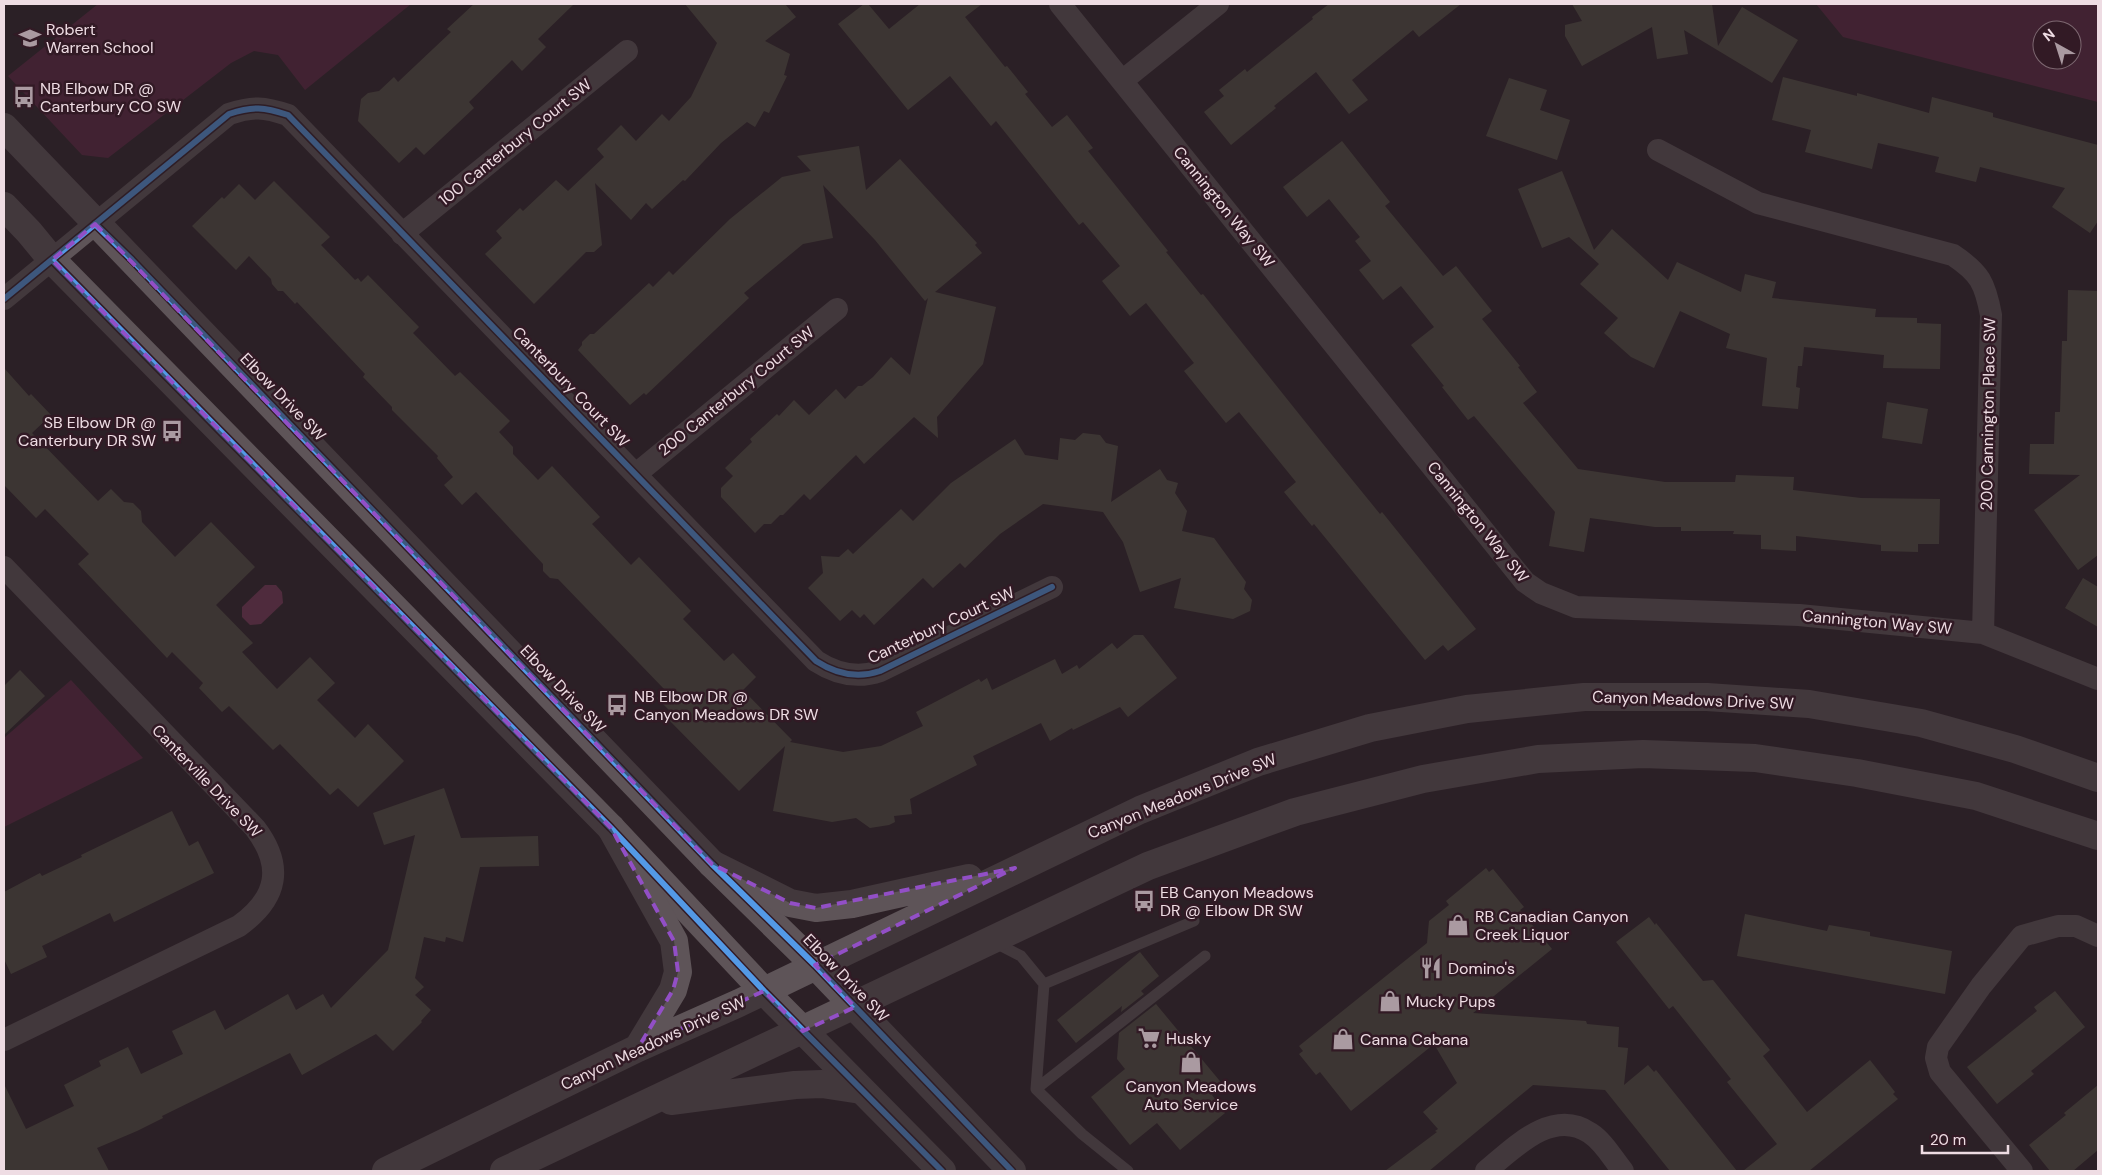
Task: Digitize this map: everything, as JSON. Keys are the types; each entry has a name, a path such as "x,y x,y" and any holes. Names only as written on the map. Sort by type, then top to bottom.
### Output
{"main road":[{"name":"Elbow Drive SW","path":"4,127 712,864 815,965 1012,1171"},
{"path":"4,206 52,260 611,828 764,991 942,1171"},
{"name":"Canyon Meadows Drive SW","path":"386,1171 638,1048 764,991 1015,868 1140,810 1258,762 1370,728 1466,709 1584,697 1707,697 1809,704 1921,723 2015,749 2098,778"},
{"path":"504,1171 855,1007 1148,866 1295,812 1423,779 1538,759 1643,754 1755,758 1857,773 1976,796 2098,836"},
{"path":"611,828 674,941 678,972 673,990 638,1048"},
{"path":"712,864 790,903 816,908 852,904 1015,868"},
{"path":"644,1104 795,1085 822,1084 860,1090"}],"street":[{"name":"Cannington Way SW","path":"1060,4 1518,574 1525,582 1541,593 1576,607 1799,615 1983,632 2098,679"},
{"path":"1122,80 1218,4"},
{"name":"100 Canterbury Court SW","path":"402,234 627,51"},
{"name":"Canterbury Court SW","path":"4,299 229,114 247,108 267,108 288,115 816,661 829,669 856,676 880,671 1052,586"},
{"name":"200 Cannington Place SW","path":"1658,150 1758,203 1953,255 1966,263 1984,284 1990,315 1983,632"},
{"name":"200 Canterbury Court SW","path":"636,474 837,309"},
{"name":"Canterville Drive SW","path":"4,567 155,727 255,828 266,844 273,862 272,880 262,906 239,926 4,1040"},
{"path":"2022,1171 1940,1072 1936,1058 1938,1047 1981,986 2022,936 2058,926 2076,926 2098,936"},
{"path":"1486,1171 1542,1129 1565,1125 1577,1127 1593,1136 1623,1171"}],"lane":[{"path":"1044,984 1194,921"},
{"path":"992,941 1021,956 1044,984 1036,1089 1082,1134 1128,1171"},
{"path":"1036,1089 1205,956"}],"highlighted area":[{"path":"95,224 712,864 790,903 816,908 1015,868 815,965 855,1007 803,1031 764,991 638,1048 673,990 678,972 674,941 611,828 52,260"}],"shaded area":[{"path":"98,4 411,4 305,90 278,55 254,51 231,63 108,158 82,155 8,76"},
{"path":"1816,4 2098,4 2098,102 1843,37"},
{"path":"265,585 276,585 282,592 283,603 261,624 250,625 242,617 242,607"},
{"path":"71,680 143,758 4,827 4,738"}],"building":[{"path":"474,4 574,4 538,39 546,47 522,71 512,60 469,102 474,108 424,155 416,147 399,163 358,121 361,99 368,93 379,91 394,77 398,82 451,32 447,29"},
{"path":"685,4 785,4 796,17 765,41 790,54 784,75 787,76 769,113 764,111 755,127 747,122 721,143 685,181 683,180 652,209 646,203 631,220 595,183 602,245 594,252 586,252 534,304 485,254 502,238 496,231 520,208 523,211 556,180 568,191 604,157 597,149 621,125 636,141 662,114 669,121 691,97 717,43"},
{"path":"864,4 868,4 889,29 920,4 982,4 965,17 1005,67 1007,66 1028,92 1025,94 1052,127 1067,115 1093,148 1088,151 1168,251 1166,252 1201,295 1203,294 1380,514 1382,512 1476,629 1448,651 1443,645 1425,660 1314,524 1312,526 1284,492 1296,482 1239,412 1226,423 1184,371 1194,363 1146,303 1130,316 1102,281 1120,266 1083,222 1079,225 996,121 991,126 950,76 908,110 838,24"},
{"path":"1329,4 1461,4 1419,37 1413,30 1352,80 1368,100 1349,114 1316,72 1274,106 1276,108 1231,145 1204,112 1224,96 1219,90 1245,69 1247,72"},
{"path":"1572,4 1712,4 1718,46 1742,7 1798,40 1772,83 1684,30 1688,54 1657,59 1652,27 1582,66 1565,36 1565,25 1582,21"},
{"path":"1783,77 1857,96 1857,93 1929,113 1932,97 1993,113 1993,117 2098,145 2098,221 2090,233 2052,207 2065,188 1980,167 1976,182 1935,172 1939,157 1878,143 1872,169 1805,152 1811,130 1772,120"},
{"path":"1509,78 1547,90 1540,110 1570,120 1557,160 1486,136"},
{"path":"1342,141 1390,202 1385,206 1443,276 1456,266 1492,311 1482,319 1520,366 1518,367 1537,392 1523,403 1578,469 1665,482 1735,482 1736,475 1794,477 1793,490 1861,498 1940,499 1939,544 1918,544 1918,552 1881,551 1881,545 1796,536 1796,551 1761,549 1761,535 1733,534 1734,531 1681,531 1681,527 1655,527 1590,518 1584,552 1549,546 1555,512 1474,416 1468,420 1411,345 1434,327 1401,286 1383,300 1359,270 1371,261 1355,241 1360,237 1329,199 1307,217 1283,187"},
{"path":"859,146 866,190 900,159 977,243 975,245 982,253 935,292 996,307 983,364 937,417 938,438 914,417 864,464 856,455 810,500 804,494 783,515 780,515 771,524 764,524 755,533 721,497 721,488 733,476 725,468 752,442 750,439 777,414 779,416 794,400 809,415 836,389 845,399 858,386 862,386 873,377 891,357 910,375 928,298 925,301 875,240 823,185 833,238 803,244 744,293 749,298 646,395 644,393 630,405 578,350 582,342 590,334 594,334 649,283 653,287 669,271 673,275 730,219 782,177 811,171 797,156"},
{"path":"1562,171 1594,250 1612,229 1668,280 1677,262 1741,292 1745,274 1776,282 1772,298 1876,309 1875,317 1917,318 1917,323 1941,324 1940,369 1883,368 1884,355 1804,347 1802,366 1798,366 1796,387 1800,388 1798,409 1762,406 1767,358 1726,348 1730,334 1680,311 1654,368 1631,357 1604,333 1618,318 1580,284 1599,264 1569,237 1542,248 1518,189"},
{"path":"274,181 330,237 321,245 355,280 358,278 361,282 368,275 419,327 413,333 455,376 460,372 510,421 499,432 513,447 513,454 538,480 552,466 600,517 592,524 631,565 639,557 691,611 683,619 724,661 733,653 756,677 743,690 792,740 790,742 843,752 881,746 923,726 916,712 979,679 981,682 987,678 992,690 1055,659 1062,674 1077,665 1079,669 1112,643 1117,649 1134,635 1143,635 1177,678 1128,717 1120,707 1073,730 1072,728 1050,741 1041,723 973,756 977,765 910,799 912,814 894,816 895,822 889,825 870,828 856,818 832,822 773,811 785,746 739,791 667,718 669,710 657,698 665,690 558,579 550,578 543,571 543,564 476,492 462,505 444,485 453,477 437,458 438,456 392,410 392,407 363,377 365,374 297,302 295,304 283,291 278,291 272,284 271,279 249,256 236,270 192,226 222,197 224,199 239,184 255,200"},
{"path":"2068,290 2098,291 2098,555 2078,570 2034,510 2080,475 2029,474 2030,444 2054,444 2055,412 2060,412 2062,341 2067,341"},
{"path":"4,368 29,396 31,394 51,415 32,433 98,501 111,489 124,502 133,503 141,511 142,522 175,557 211,522 255,567 216,605 253,643 242,652 277,689 310,657 335,683 317,700 355,738 368,724 404,761 358,807 338,788 330,795 280,744 273,750 229,706 222,712 199,688 203,683 172,652 167,658 78,564 89,554 45,509 36,518 4,485"},
{"path":"1887,402 1928,409 1922,444 1882,438"},
{"path":"1083,433 1100,435 1106,443 1118,446 1111,502 1160,469 1167,480 1178,483 1175,493 1187,511 1182,531 1214,538 1246,582 1244,589 1252,600 1250,611 1233,619 1174,608 1181,578 1140,592 1123,542 1103,512 1043,504 1000,534 965,568 960,563 933,588 923,578 874,625 864,614 860,618 852,610 840,621 808,588 823,573 821,556 839,557 848,549 853,554 901,509 913,521 951,483 1015,439 1025,455 1058,460 1060,438 1075,440"},
{"path":"2083,578 2098,587 2098,627 2065,608"},
{"path":"20,670 45,696 4,735 4,686"},
{"path":"444,788 461,838 538,836 539,866 480,867 463,942 446,937 445,942 424,937 415,978 424,987 415,995 431,1010 422,1022 393,1051 376,1034 302,1075 290,1053 162,1116 163,1118 137,1131 97,1148 109,1171 4,1171 4,1084 26,1129 74,1106 64,1085 101,1066 99,1061 128,1047 141,1074 183,1054 172,1031 215,1010 225,1030 288,994 296,1010 323,994 331,1008 388,950 415,835 384,845 373,813"},
{"path":"172,811 189,846 198,841 214,873 114,922 110,913 42,946 47,957 11,974 4,959 4,892 40,873 42,876 82,857 81,855"},
{"path":"1486,868 1489,872 1493,869 1524,907 1520,910 1552,949 1473,1013 1586,1021 1587,1024 1619,1027 1618,1047 1628,1048 1624,1085 1648,1065 1654,1072 1656,1070 1737,1171 1670,1171 1605,1090 1533,1085 1429,1171 1385,1171 1437,1132 1435,1131 1438,1129 1423,1112 1457,1083 1434,1044 1351,1111 1320,1072 1316,1075 1299,1054 1303,1051 1299,1046 1427,943 1429,921 1449,905 1446,901"},
{"path":"1745,914 1827,931 1829,925 1870,932 1870,936 1952,951 1945,994 1737,956"},
{"path":"1649,917 1703,981 1713,980 1770,1050 1763,1056 1807,1112 1870,1060 1895,1092 1893,1094 1898,1099 1809,1171 1743,1171 1777,1144 1727,1082 1731,1079 1673,1006 1669,1009 1616,942"},
{"path":"1140,952 1159,976 1141,991 1144,994 1121,1012 1122,1006 1076,1043 1057,1020"},
{"path":"2055,991 2085,1027 2031,1071 2034,1074 1997,1104 1967,1067 2037,1011 2034,1007"},
{"path":"1156,1004 1224,1086 1212,1095 1225,1113 1180,1150 1157,1123 1130,1145 1091,1097 1125,1069 1117,1059 1119,1033"},
{"path":"2098,1085 2098,1150 2073,1171 2050,1171 2029,1145 2066,1115 2064,1113"}],"cycle path":[{"path":"4,299 229,114 252,109 280,112 288,115 816,661 831,669 847,674 863,675 880,671 1052,587"},
{"path":"95,224 132,260 712,864 815,965 1012,1171"},
{"path":"52,260 611,828 764,991 942,1171"}],"place":[{"name":"Robert Warren School","path":"30,38"},
{"name":"NB Elbow DR @ Canterbury CO SW","path":"24,97"},
{"name":"SB Elbow DR @ Canterbury DR SW","path":"172,431"},
{"name":"NB Elbow DR @ Canyon Meadows DR SW","path":"617,705"},
{"name":"EB Canyon Meadows DR @ Elbow DR SW","path":"1144,901"},
{"name":"RB Canadian Canyon Creek Liquor","path":"1458,925"},
{"name":"Domino's","path":"1431,968"},
{"name":"Mucky Pups","path":"1390,1001"},
{"name":"Husky","path":"1149,1038"},
{"name":"Canna Cabana","path":"1343,1039"},
{"name":"Canyon Meadows Auto Service","path":"1191,1062"}]}
